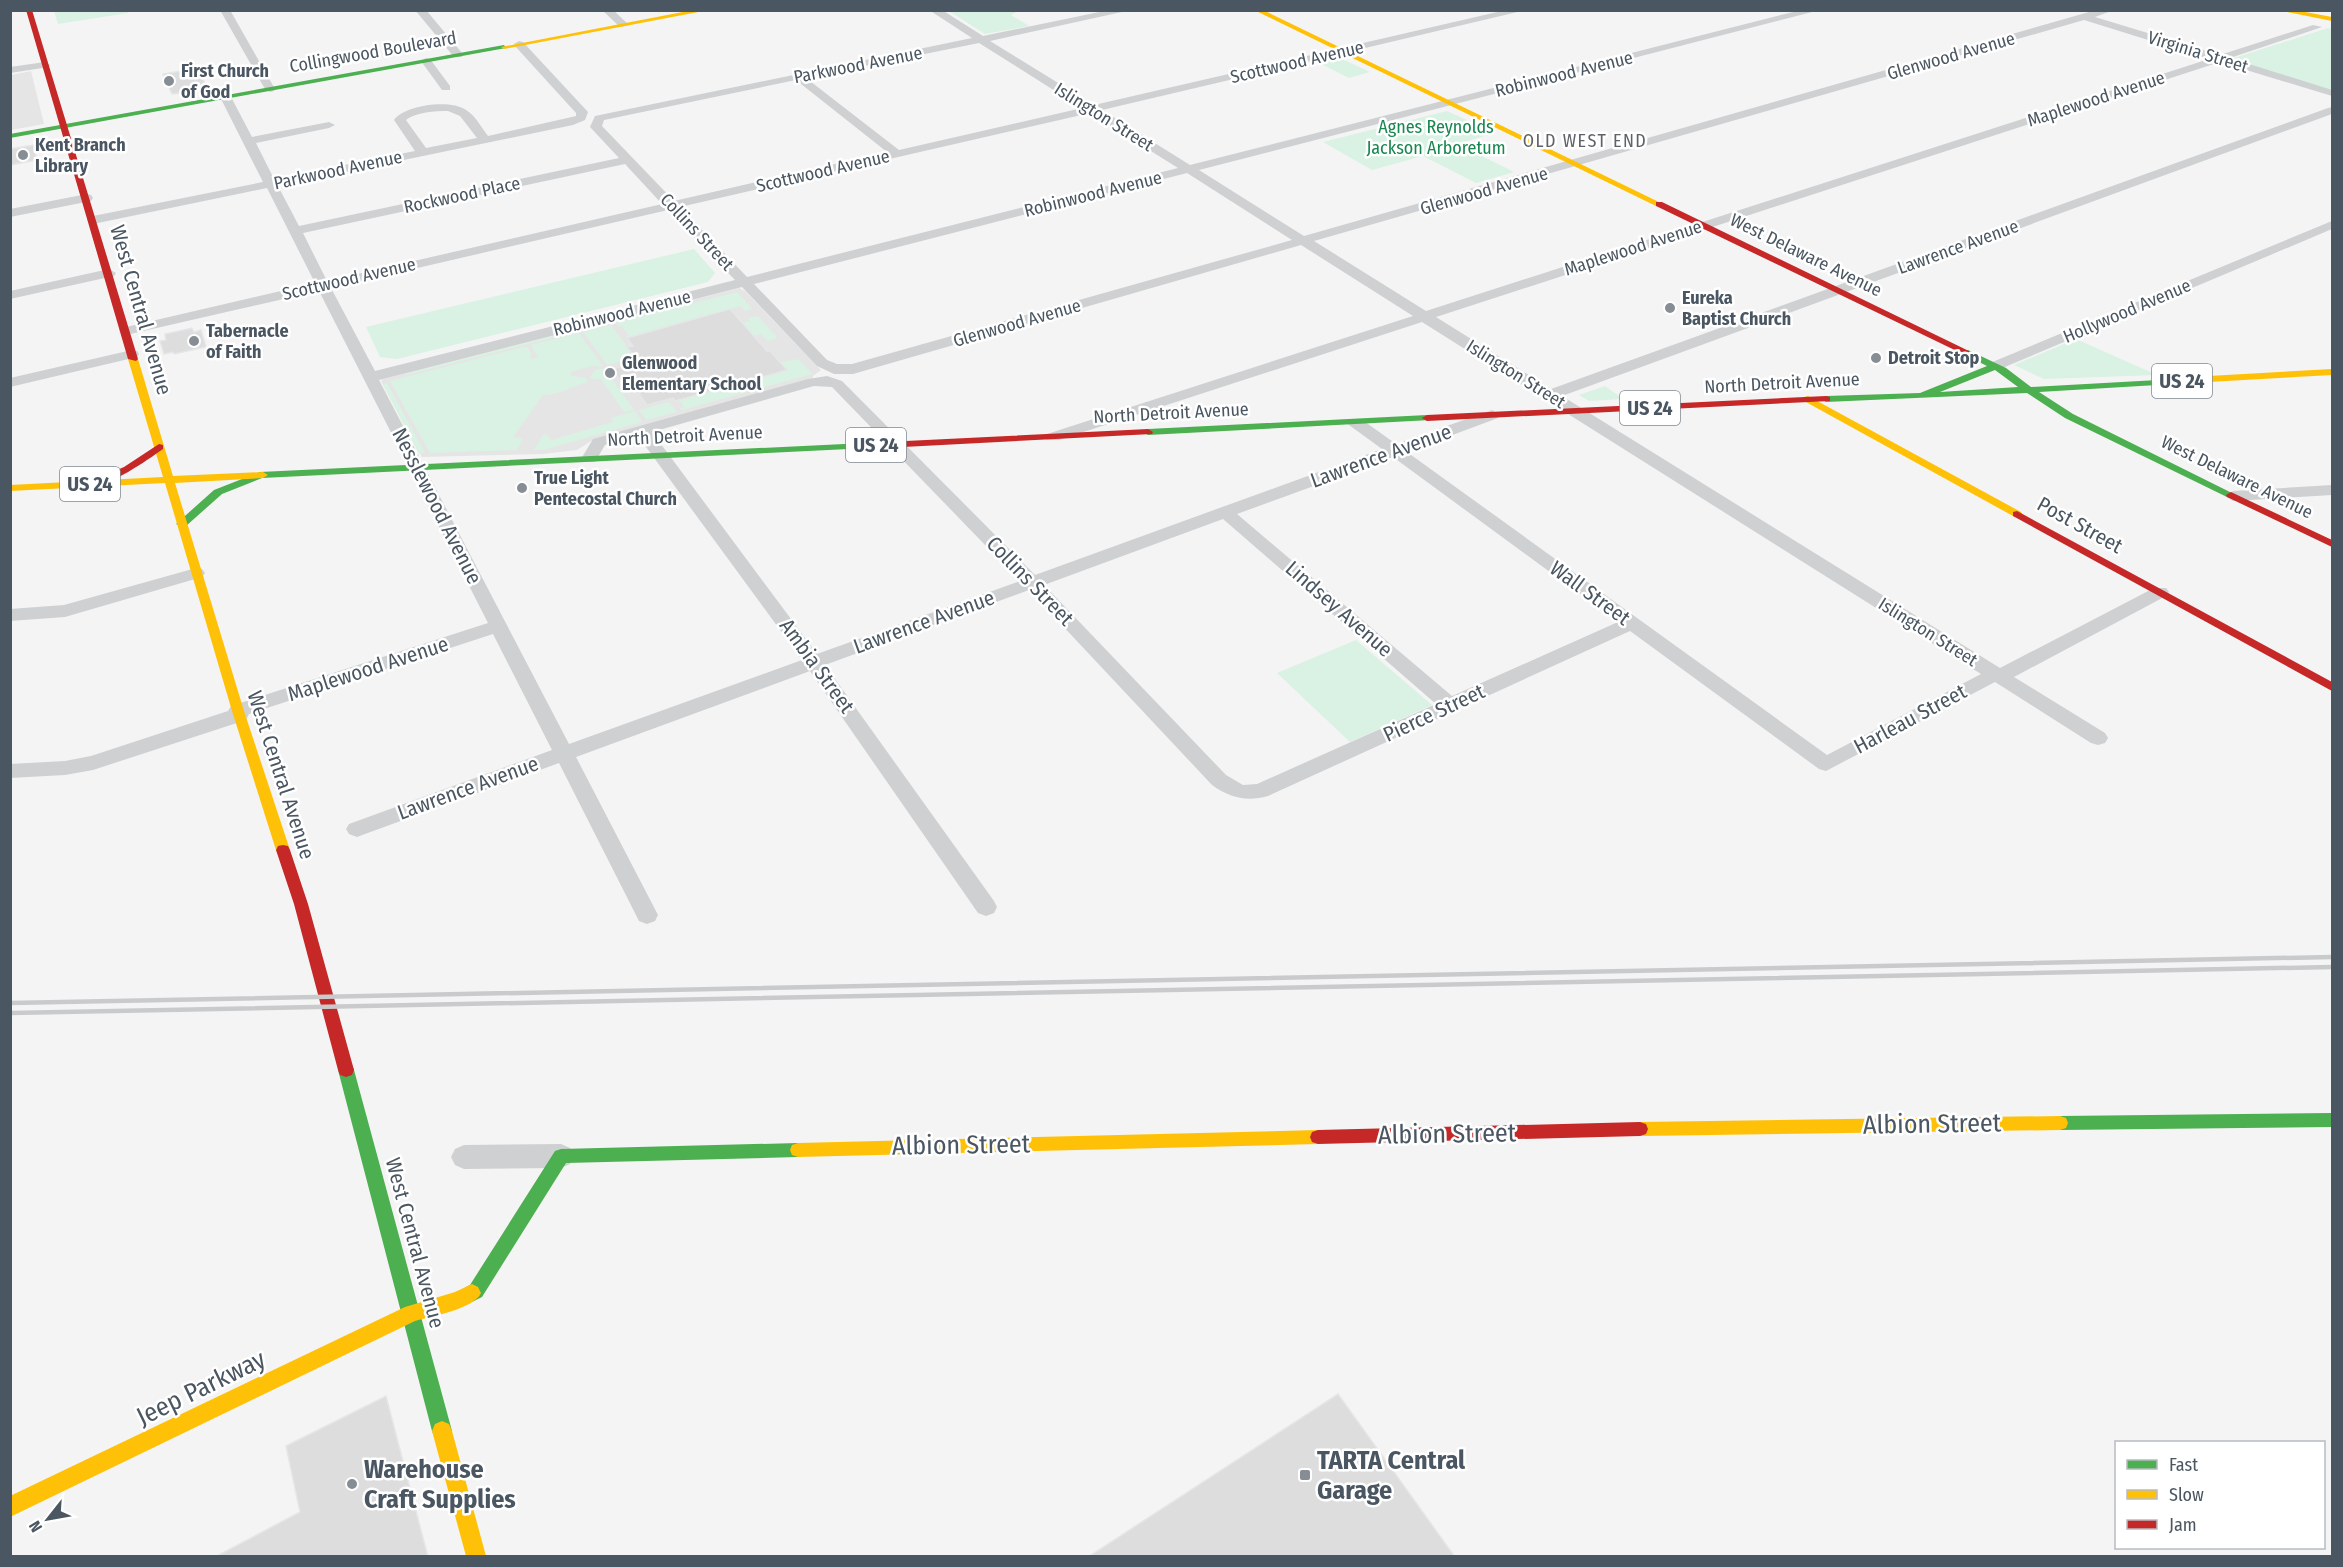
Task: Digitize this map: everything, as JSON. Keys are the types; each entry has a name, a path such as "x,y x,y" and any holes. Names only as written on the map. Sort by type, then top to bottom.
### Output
{"main road":[{"name":"West Central Avenue","path":"29,10 62,126 87,198 238,713 301,903 476,1557"},
{"name":"Collingwood Boulevard","path":"10,136 706,10"},
{"name":"West Delaware Avenue","path":"1257,10 1995,366 2069,416 2332,544"},
{"path":"2281,10 2332,19"},
{"name":"Hollywood Avenue","path":"1921,396 1995,366"},
{"name":"North Detroit Avenue","path":"10,488 661,456 706,449 898,444 1808,399 1921,396 2332,372"},
{"name":"Post Street","path":"1808,399 2330,684"},
{"path":"90,484 128,469 159,447"},
{"path":"182,524 218,492 260,475"},
{"name":"Albion Street","path":"561,1156 1768,1126 2332,1120"},
{"path":"412,1313 458,1300 476,1291 561,1156"},
{"name":"Jeep Parkway","path":"10,1507 412,1313"}],"street":[{"path":"225,10 270,89"},
{"path":"420,10 458,55"},
{"path":"607,10 624,25"},
{"name":"Islington Street","path":"934,10 2098,738"},
{"name":"Parkwood Avenue","path":"596,127 597,120 602,117 1126,10"},
{"name":"Scottwood Avenue","path":"126,331 1521,10"},
{"name":"Robinwood Avenue","path":"371,377 1815,10"},
{"name":"Virginia Street","path":"2063,10 2332,93"},
{"name":"Glenwood Avenue","path":"859,368 2109,10"},
{"name":"Maplewood Avenue","path":"1053,437 2317,27"},
{"name":"Parkwood Avenue","path":"93,220 573,122 581,118 582,112 519,44"},
{"path":"426,61 446,88"},
{"path":"10,70 45,65"},
{"path":"798,77 897,154"},
{"name":"Nesslewood Avenue","path":"226,97 647,915"},
{"path":"423,153 400,120 405,115 435,109 456,110 464,113 485,140"},
{"name":"Lawrence Avenue","path":"1549,395 2332,110"},
{"path":"249,141 329,125"},
{"name":"Collins Street","path":"596,127 825,365 839,370 859,368"},
{"name":"Rockwood Place","path":"296,231 628,160"},
{"path":"10,213 87,198"},
{"name":"Hollywood Avenue","path":"1995,366 2332,225"},
{"path":"10,295 109,273"},
{"path":"10,383 132,354"},
{"name":"Collins Street","path":"642,430 693,421 821,381 833,382 843,387 1219,780 1234,791"},
{"name":"Lawrence Avenue","path":"357,829 1492,415"},
{"name":"Wall Street","path":"1355,422 1826,764"},
{"path":"589,459 599,442 642,430"},
{"name":"Ambia Street","path":"642,430 814,662 986,907"},
{"path":"2233,496 2332,490"},
{"name":"Lindsey Avenue","path":"1226,513 1451,706"},
{"path":"10,615 65,611 196,573"},
{"name":"Harleau Street","path":"1826,764 2160,592"},
{"name":"Pierce Street","path":"1234,791 1247,794 1262,791 1631,623"},
{"name":"Maplewood Avenue","path":"10,771 65,768 93,763 499,626"},
{"name":"Albion Street","path":"464,1157 561,1156"}],"shaded area":[{"path":"31,71 44,124 11,130 11,75"},
{"name":"Glenwood Elementary School","path":"739,288 745,291 821,370 813,378 593,440 577,450 543,454 422,457 381,381 383,379"}],"green space":[{"path":"127,10 128,13 58,24 54,11"},
{"path":"949,11 1018,11 1011,15 1029,26 985,34"},
{"path":"2328,28 2332,29 2332,91 2231,59"},
{"path":"1340,58 1370,72 1349,78 1319,63"},
{"name":"Agnes Reynolds Jackson Arboretum","path":"1447,111 1495,133 1458,144 1514,172 1476,183 1423,156 1372,170 1323,142"},
{"path":"694,249 715,273 708,282 397,359 380,357 366,327"},
{"path":"737,292 752,309 745,311 741,306 627,338 626,336 629,335 622,326 618,327 616,323"},
{"path":"647,311 649,313 406,375 404,373"},
{"path":"758,316 777,338 767,341 761,334 747,338 748,329 743,323 750,321 748,318"},
{"path":"611,325 635,358 607,365 583,332"},
{"path":"579,333 586,343 582,345 587,344 603,366 596,365 570,372 572,376 586,378 588,382 560,392 543,395 513,437 523,439 517,450 430,453 390,381 524,347 527,347 532,354 529,356 531,359 538,357 531,345"},
{"path":"2076,339 2157,375 2044,379 2014,365"},
{"path":"799,359 812,374 682,410 680,408 684,407 679,400 786,370 780,362"},
{"path":"604,368 634,410 624,412 601,379 591,379 595,370"},
{"path":"387,383 425,453 419,454 383,385"},
{"path":"1605,386 1623,399 1589,401 1579,395"},
{"path":"669,402 677,412 647,420 639,410"},
{"path":"635,411 642,422 544,450 534,450 543,435 547,434 551,440 613,422 611,418"},
{"path":"1356,640 1432,705 1350,742 1277,673"}],"building":[{"name":"First Church of God","path":"198,68 206,86 198,91 172,94 163,74"},
{"name":"Kent Branch Library","path":"34,145 37,160 10,165 10,149"},
{"name":"Glenwood Elementary School","path":"730,309 787,370 675,401 673,398 647,405 632,384 624,386 612,369 638,362 627,347 633,346 627,338"},
{"name":"Tabernacle of Faith","path":"192,328 194,332 201,330 206,347 164,354 160,341 166,340 165,334"},
{"name":"TARTA Central Garage","path":"1338,1394 1455,1557 1088,1557"},
{"name":"Warehouse Craft Supplies","path":"386,1396 428,1557 215,1557 300,1512 286,1446"}],"railway":[{"path":"10,1003 2332,957"},
{"path":"10,1013 2332,967"}],"traffic: fast":[{"path":"10,136 504,47"},
{"path":"1968,353 2003,370 2014,380 2069,416 2231,495"},
{"path":"1921,396 1995,366"},
{"path":"1826,399 1921,396 2191,380"},
{"path":"1148,432 1427,418"},
{"path":"263,475 865,446"},
{"path":"182,524 218,492 260,475"},
{"path":"346,1070 442,1431"},
{"path":"2060,1123 2332,1120"},
{"path":"472,1293 476,1291 561,1156 798,1150"}],"traffic: slow":[{"path":"504,47 706,10"},
{"path":"1257,10 1659,204"},
{"path":"2281,10 2332,19"},
{"path":"133,359 238,711 283,850"},
{"path":"2191,380 2332,372"},
{"path":"1808,399 2017,514"},
{"path":"10,488 263,475"},
{"path":"1640,1129 2060,1123"},
{"path":"798,1150 1318,1137"},
{"path":"10,1507 412,1313 458,1300 472,1293"},
{"path":"442,1431 476,1556"}],"traffic: jam":[{"path":"29,10 133,359"},
{"path":"1659,204 1968,353"},
{"path":"1427,418 1826,399"},
{"path":"865,446 1148,432"},
{"path":"90,484 128,469 159,447"},
{"path":"2231,495 2332,544"},
{"path":"2017,514 2332,687"},
{"path":"283,850 301,904 346,1070"},
{"path":"1318,1137 1640,1129"}],"place":[{"name":"First Church of God","path":"169,81"},
{"name":"Kent Branch Library","path":"23,155"},
{"name":"Eureka Baptist Church","path":"1670,308"},
{"name":"Tabernacle of Faith","path":"194,341"},
{"name":"Detroit Stop","path":"1876,358"},
{"name":"Glenwood Elementary School","path":"610,373"},
{"name":"True Light Pentecostal Church","path":"522,488"},
{"name":"TARTA Central Garage","path":"1305,1475"},
{"name":"Warehouse Craft Supplies","path":"352,1484"}],"district":[{"name":"OLD WEST END","path":"1585,141"}]}
